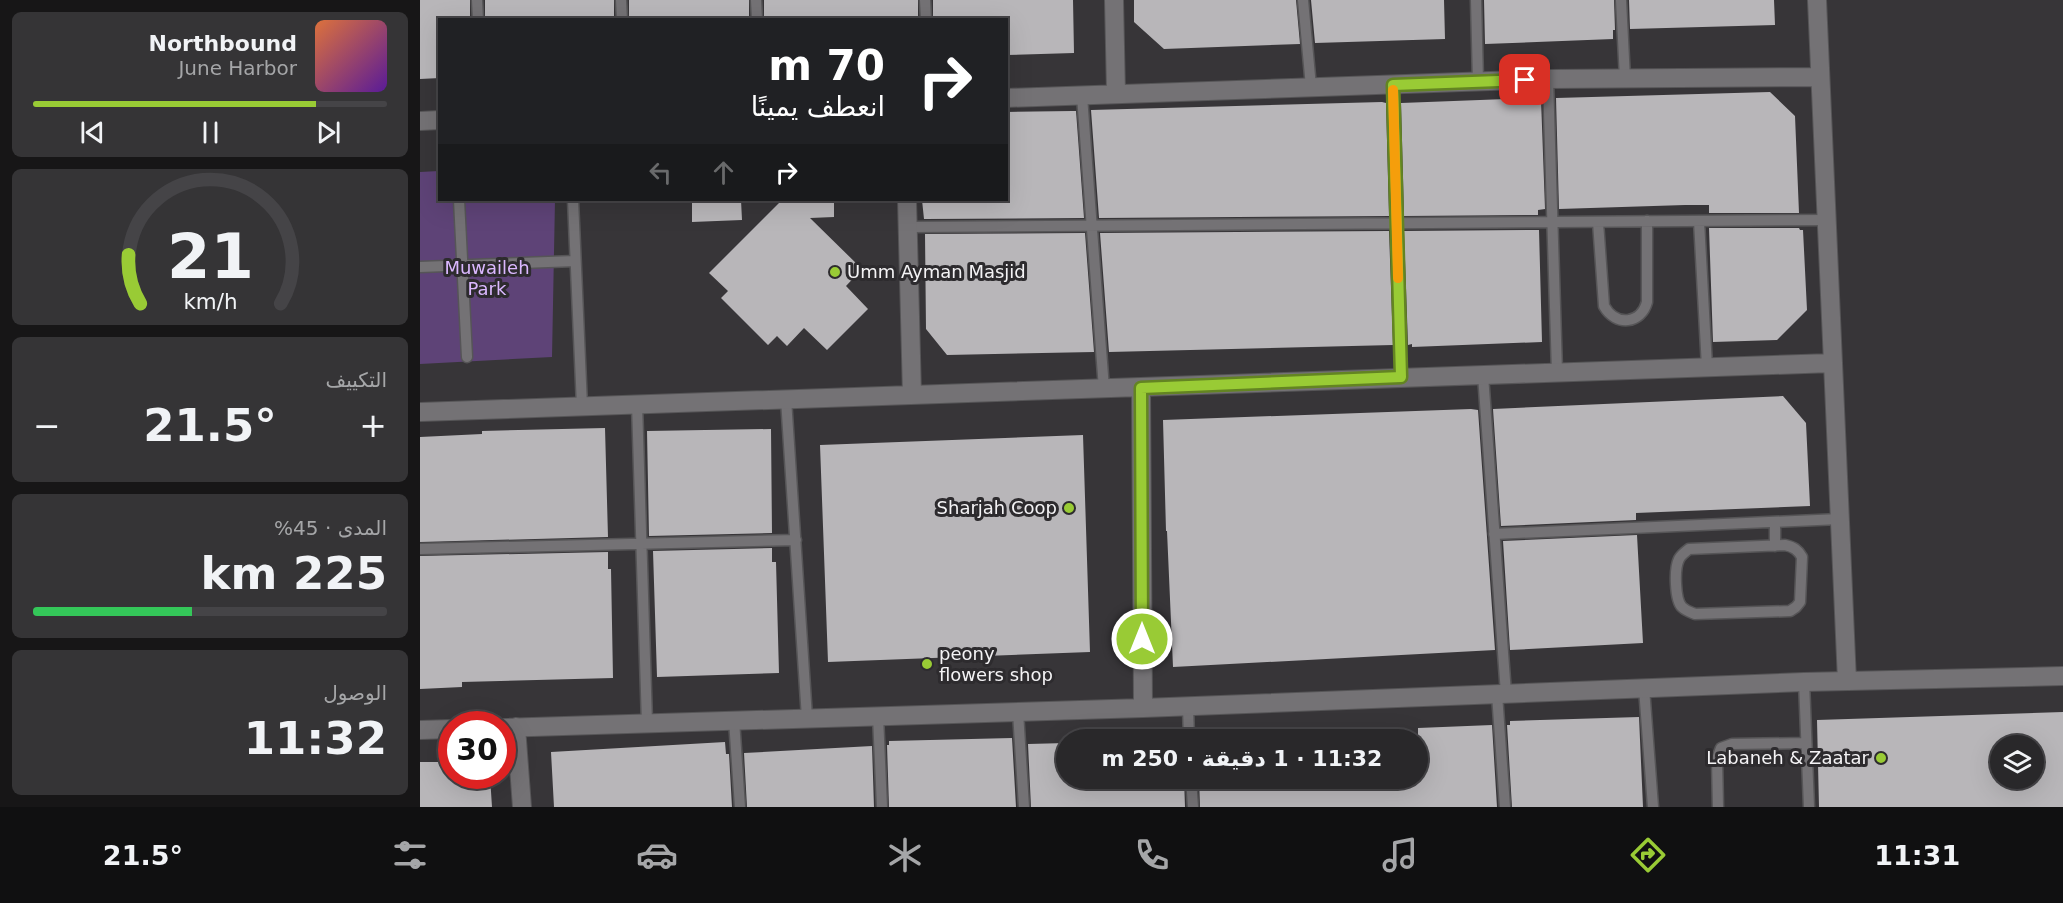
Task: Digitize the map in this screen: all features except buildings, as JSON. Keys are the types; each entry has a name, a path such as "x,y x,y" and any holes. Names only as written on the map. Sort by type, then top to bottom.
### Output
{"street":[{"path":"1114,0 1116,93"},
{"path":"1817,0 1847,681"},
{"path":"1008,98 1548,79 1819,77"},
{"path":"420,121 438,120"},
{"path":"907,201 912,395"},
{"path":"420,412 1832,363"},
{"path":"1141,388 1143,708"},
{"path":"516,727 1143,708 1804,682 2063,676"},
{"path":"420,730 438,729"},
{"path":"516,770 522,807"}],"lane":[{"path":"477,0 478,18"},
{"path":"621,0 622,18"},
{"path":"756,0 757,18"},
{"path":"925,0 926,18"},
{"path":"1303,0 1311,87"},
{"path":"1476,0 1478,81"},
{"path":"1621,0 1625,78"},
{"path":"1548,79 1557,372"},
{"path":"1393,85 1401,377"},
{"path":"1082,96 1104,389"},
{"path":"459,201 467,357"},
{"path":"573,201 582,406"},
{"path":"908,227 1826,220"},
{"path":"1598,222 1604,306 1609,314 1623,321 1639,316 1647,302 1647,221"},
{"path":"1699,221 1707,367"},
{"path":"420,267 575,261"},
{"path":"1483,375 1494,534 1505,807"},
{"path":"786,399 807,718"},
{"path":"637,404 647,723"},
{"path":"1494,534 1840,519"},
{"path":"1775,522 1775,546"},
{"path":"420,549 796,540"},
{"path":"1775,546 1792,547 1802,558 1800,602 1796,608 1790,611 1695,614 1689,612 1678,602 1676,596 1677,564 1679,558 1689,549 1775,546"},
{"path":"1804,682 1809,807"},
{"path":"1644,688 1653,807"},
{"path":"1188,706 1189,729"},
{"path":"1018,712 1024,807"},
{"path":"878,716 882,807"},
{"path":"734,720 740,807"},
{"path":"1718,807 1717,759 1721,748 1732,744 1806,742"},
{"path":"1192,789 1193,807"}],"green space":[{"name":"Muwaileh Park","path":"438,171 438,201 555,201 552,357 420,364 420,172"}],"slow traffic":[{"path":"1393,90 1398,278"}],"place":[{"name":"Umm Ayman Masjid","path":"835,272"},
{"name":"Sharjah Coop","path":"1069,508"},
{"name":"peony flowers shop","path":"927,664"},
{"name":"Labaneh & Zaatar","path":"1881,758"}],"route":[{"path":"1142,639 1141,388 1401,377 1393,85 1525,80"}]}
